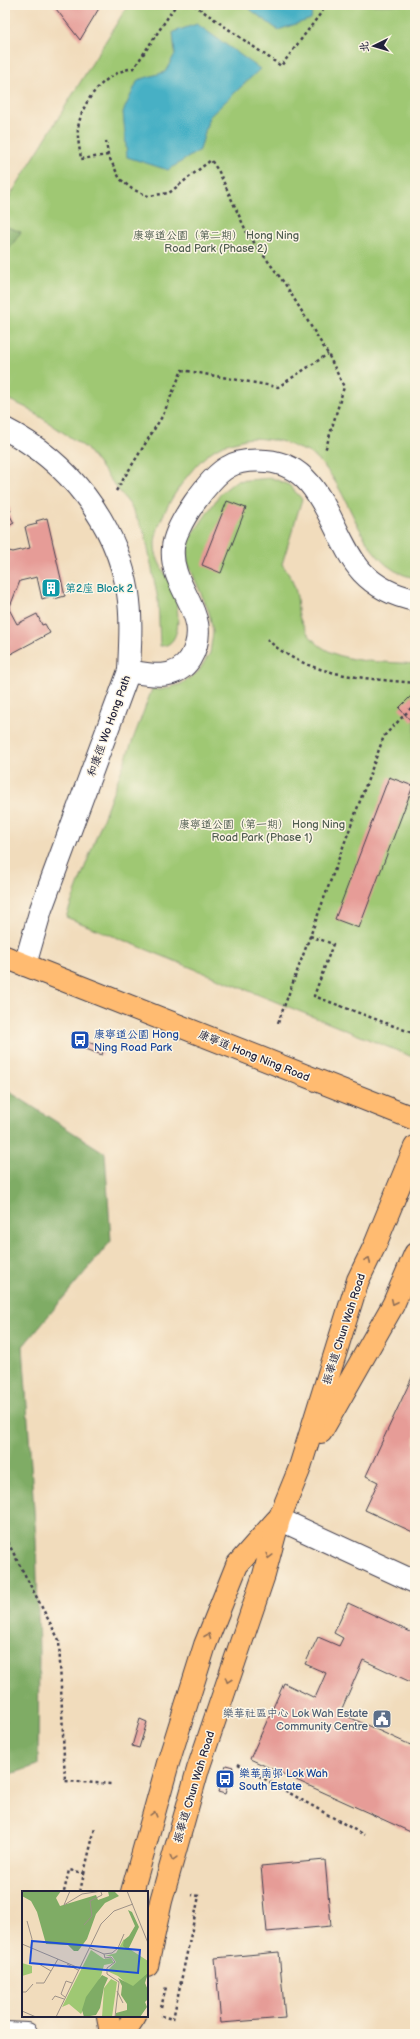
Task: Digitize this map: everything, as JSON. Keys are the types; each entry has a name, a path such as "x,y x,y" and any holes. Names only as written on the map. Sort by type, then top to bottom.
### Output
{"main road":[{"name":"康寧道 Hong Ning Road","path":"5,957 415,1119"},
{"name":"振華道 Chun Wah Road","path":"148,1961 161,1901 198,1769 264,1575 278,1519 299,1470 358,1280 375,1245 415,1147"},
{"name":"振華道 Chun Wah Road","path":"299,1470 393,1305 415,1254"},
{"name":"振華道 Chun Wah Road","path":"132,1891 168,1763 205,1645 237,1565 278,1519"},
{"path":"108,2017 111,2034"},
{"path":"123,2034 143,2017"}],"street":[{"name":"和康徑 Wo Hong Path","path":"5,429 23,438 54,460 80,488 102,520 118,555 128,592 131,631 129,672 42,909 25,965"},
{"path":"129,672 160,676 175,672 188,662 196,648 199,632 195,616 174,564 173,548 176,532 209,482 228,466 252,460 276,461 298,472 315,489 349,553 363,572 381,587 402,597 415,600"},
{"path":"278,1519 415,1582"},
{"path":"5,2033 27,2034"}],"path":[{"path":"108,155 81,160 78,129 84,109 96,89 112,75 122,70 134,68 176,5"},
{"path":"194,5 280,66 327,5"},
{"path":"106,141 108,155 120,179 132,189 148,196 169,193 211,160 219,172 247,233 285,284 328,354 344,387 325,451"},
{"path":"113,495 163,415 182,370 278,387 328,354"},
{"path":"267,639 274,646 293,658 334,673 415,683"},
{"path":"278,1023 384,736 415,704"},
{"path":"310,936 333,944 314,996 415,1034"},
{"path":"5,1537 59,1640 65,1782 112,1784"},
{"path":"238,1764 364,1835"},
{"path":"80,1891 95,1828"},
{"path":"64,1891 69,1870 84,1873"},
{"path":"148,2015 173,2019 199,1896 187,1893"},
{"path":"159,2016 168,1980"}],"green space":[{"name":"康寧道公園（第二期） Hong Ning Road Park (Phase 2)","path":"128,5 415,5 415,578 395,571 380,558 367,542 337,485 326,468 311,454 284,442 258,438 245,439 219,447 198,463 178,489 162,518 157,531 155,550 159,563 174,593 178,626 173,640 167,645 160,646 158,600 145,534 130,505 86,448 27,408 5,398 5,204"},
{"path":"5,226 21,232 5,255"},
{"name":"康寧道公園（第一期） Hong Ning Road Park (Phase 1)","path":"272,478 289,485 302,499 282,564 293,583 297,597 299,616 307,633 318,644 332,653 347,658 363,661 415,664 415,1058 66,917 152,689 160,690 181,684 198,672 210,653 213,632 209,612 187,561 190,538 221,493 236,481"},
{"path":"5,1089 105,1153 111,1241 23,1346 36,1539 39,1650 38,1765 5,1776"}],"water":[{"path":"244,5 313,5 311,19 278,30"},
{"path":"197,24 260,69 209,117 200,150 168,170 127,157 123,112 138,80 165,72 175,54 173,32"}],"building":[{"path":"53,5 101,5 80,40"},
{"path":"5,500 11,511 8,512 14,523 5,528"},
{"path":"227,501 246,508 221,573 202,565"},
{"name":"第2座 Block 2","path":"47,518 65,596 54,599 54,595 42,599 37,577 20,581 9,609 17,624 37,614 42,625 45,624 50,633 5,657 5,550 13,552 30,548 25,527 37,524 36,521"},
{"path":"412,695 415,699 415,719 412,722 399,708"},
{"path":"389,777 413,786 359,928 335,919"},
{"path":"80,1039 104,1048 102,1055 78,1046"},
{"path":"415,1371 415,1533 365,1510 378,1482 366,1476"},
{"name":"樂華社區中心 Lok Wah Estate Community Centre","path":"348,1603 415,1634 415,1684 363,1660 340,1713 415,1747 415,1834 250,1759 284,1683 315,1698 326,1673 305,1664 318,1637 339,1646 343,1638 334,1633"},
{"path":"140,1719 147,1722 139,1748 132,1746"},
{"path":"226,1765 233,1767 225,1794 218,1792"},
{"path":"325,1860 331,1926 267,1932 261,1866"},
{"path":"279,1952 285,2018 221,2023 215,1958"}],"place":[{"name":"第2座 Block 2","path":"51,588"},
{"name":"康寧道公園 Hong Ning Road Park","path":"80,1040"},
{"name":"樂華社區中心 Lok Wah Estate Community Centre","path":"382,1719"},
{"name":"樂華南邨 Lok Wah South Estate","path":"225,1779"}]}
